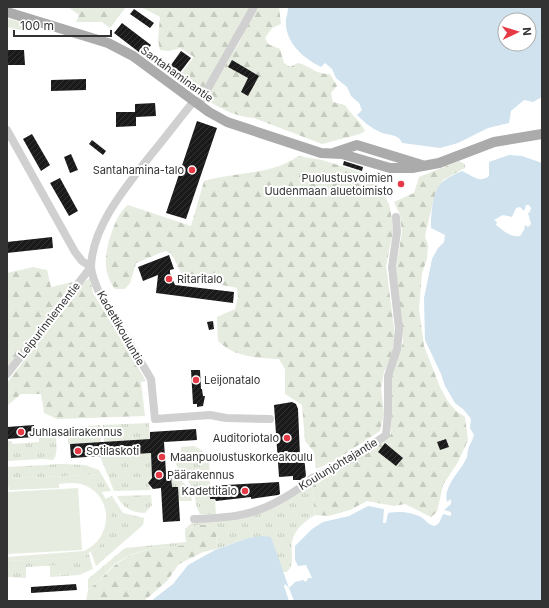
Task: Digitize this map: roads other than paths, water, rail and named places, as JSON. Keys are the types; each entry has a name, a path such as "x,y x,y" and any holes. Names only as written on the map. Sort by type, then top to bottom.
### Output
{"main road":[{"name":"Santahaminantie","path":"7,12 108,43 133,56 197,103 234,125 276,137 316,152 333,153 357,145 426,166 494,142 540,135"}],"street":[{"path":"7,130 75,252 82,261 91,267 103,225 111,208 122,192 197,103 254,7"},
{"name":"Koulunjohtajantie","path":"194,519 248,514 262,510 309,482 312,478 354,458 386,435 388,412 388,376 398,349 399,329 392,267 397,232 396,217"},
{"name":"Leipurinniementie","path":"7,374 91,267"},
{"name":"Kadettikouluntie","path":"91,267 98,290 151,379 155,419 210,415 226,418 270,419"}],"water":[{"path":"288,7 542,7 542,97 533,102 524,100 511,111 509,123 488,128 458,143 440,148 402,143 398,138 371,127 357,115 362,110 359,103 351,96 347,87 336,78 332,69 325,63 321,67 314,63 301,54 291,42 286,27"},
{"path":"509,155 522,156 542,163 542,601 151,601 173,584 188,565 215,550 248,538 262,536 271,537 289,588 295,582 303,580 306,582 308,578 312,578 306,565 298,566 295,560 295,546 312,529 323,522 349,516 368,506 384,509 383,523 386,523 388,513 392,512 405,512 413,514 435,526 439,523 443,514 451,516 451,512 444,510 451,504 451,499 447,502 447,490 467,458 474,435 470,428 471,419 464,410 455,403 445,386 425,340 424,298 432,259 438,248 444,242 445,235 431,228 432,209 437,189 445,180 462,171 479,179 485,178 489,176 489,162","holes":["526,205 529,205 531,208 530,212 528,213 531,224 528,227 525,225 520,236 510,235 496,225 497,222 494,220 503,215 512,217 516,208 520,207 524,211"]}],"place":[{"name":"Santahamina-talo","path":"192,170"},
{"name":"Puolustusvoimien Uudenmaan aluetoimisto","path":"401,184"},
{"name":"Ritaritalo","path":"169,279"},
{"name":"Leijonatalo","path":"196,380"},
{"name":"Juhlasalirakennus","path":"21,432"},
{"name":"Auditoriotalo","path":"287,438"},
{"name":"Sotilaskoti","path":"78,451"},
{"name":"Maanpuolustuskorkeakoulu","path":"162,457"},
{"name":"Päärakennus","path":"159,475"},
{"name":"Kadettitalo","path":"245,491"}]}
